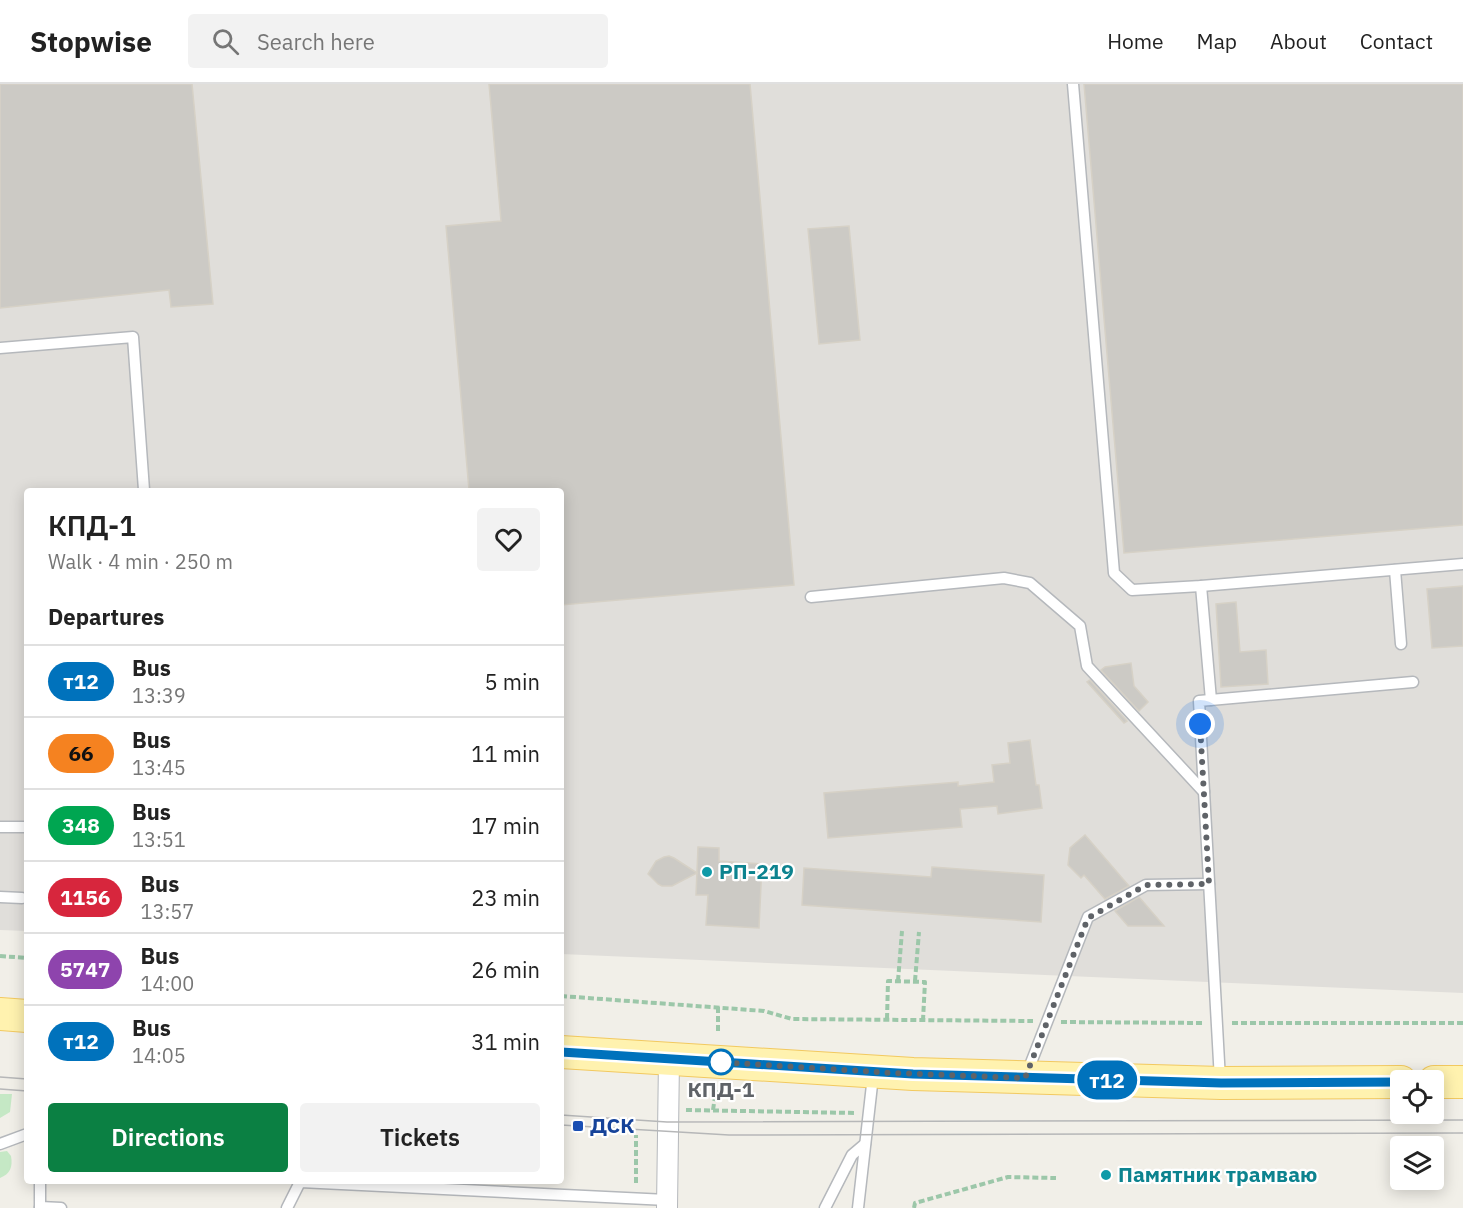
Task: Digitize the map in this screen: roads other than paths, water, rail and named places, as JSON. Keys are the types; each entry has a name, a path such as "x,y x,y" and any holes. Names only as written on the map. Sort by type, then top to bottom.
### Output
{"main road":[{"path":"0,1014 24,1016"},
{"path":"564,1052 873,1072 1025,1078 1221,1083 1390,1082"},
{"path":"1444,1082 1463,1082"}],"street":[{"path":"667,1204 669,1059"}],"lane":[{"path":"1073,84 1114,573 1132,590 1463,564"},
{"path":"0,348 133,337 144,488"},
{"path":"1395,570 1401,644"},
{"path":"811,597 1004,578 1030,583 1080,626 1087,666 1203,792"},
{"path":"1202,586 1211,700"},
{"path":"1221,1083 1199,701 1413,682"},
{"path":"0,828 24,826"},
{"path":"1025,1078 1088,918 1146,885 1209,884"},
{"path":"0,897 22,898"},
{"path":"858,1208 873,1072"},
{"path":"0,1144 24,1135"},
{"path":"825,1208 852,1155 865,1144"},
{"path":"40,1184 40,1207 61,1208"},
{"path":"287,1208 299,1184"},
{"path":"330,1184 595,1202 636,1199 667,1204"}],"tram line":[{"path":"0,1077 24,1079"},
{"path":"0,1089 24,1091"},
{"path":"564,1115 667,1122 1463,1120"},
{"path":"564,1125 729,1135 1463,1133"}],"place":[{"name":"РП-219","path":"707,872"},
{"name":"КПД-1","path":"721,1062"},
{"name":"ДСК","path":"578,1126"},
{"name":"Памятник трамваю","path":"1106,1175"}]}
